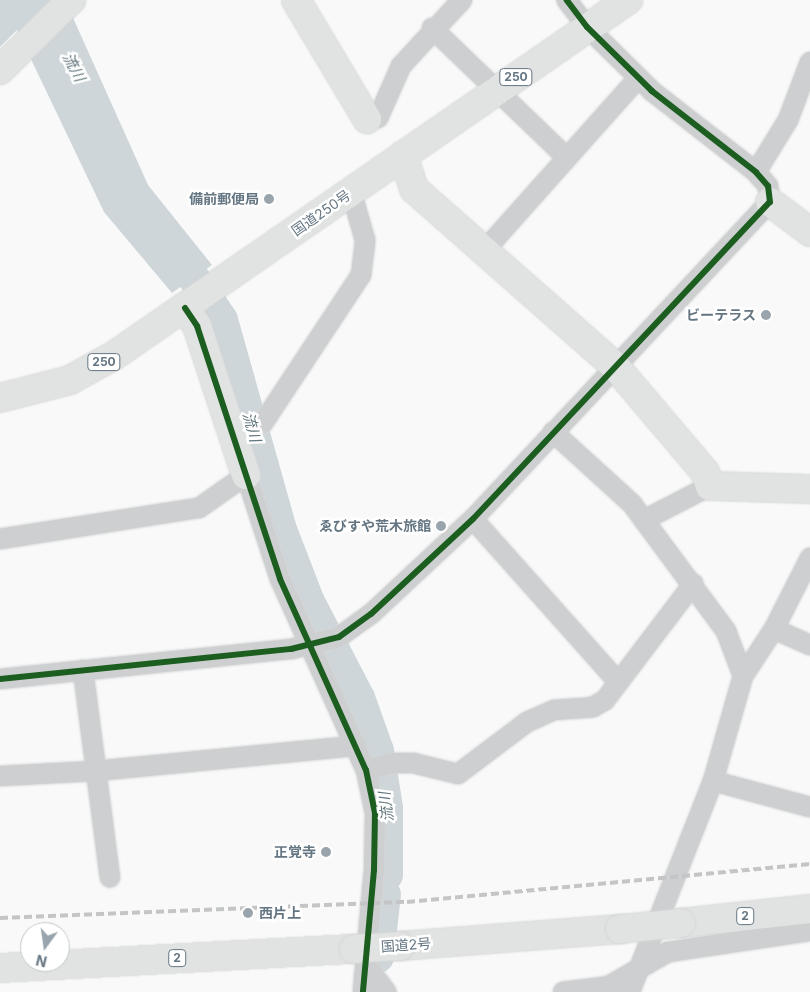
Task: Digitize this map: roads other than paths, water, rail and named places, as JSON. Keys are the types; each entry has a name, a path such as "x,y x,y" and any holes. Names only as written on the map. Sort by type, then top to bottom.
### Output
{"main road":[{"path":"0,70 71,0"},
{"path":"296,0 372,119"},
{"name":"国道250号","path":"0,398 70,380 190,304 628,0"},
{"path":"403,156 414,189 615,366 704,472 710,486 810,488"},
{"path":"770,202 810,232"},
{"path":"190,304 196,326 244,429 246,475"},
{"name":"国道2号","path":"0,968 360,957 400,946 620,929 810,909"}],"street":[{"path":"372,119 401,66 432,28 462,0"},
{"path":"0,680 316,645 339,637 371,614 474,519 553,432 770,202 768,186 756,172 638,78 587,28 567,0"},
{"path":"432,28 567,158"},
{"path":"756,172 788,120 810,62"},
{"path":"484,252 638,78"},
{"path":"244,429 360,276 365,240 351,191"},
{"path":"553,432 644,520 726,631 742,676"},
{"path":"0,539 199,508 246,475 280,579 316,645 357,746 377,767 458,774 527,722 554,710 593,706 618,682 693,584"},
{"path":"644,520 710,486"},
{"path":"474,519 618,682"},
{"path":"630,992 713,782 742,676 774,629 810,558"},
{"path":"774,629 810,645"},
{"path":"83,670 110,877"},
{"path":"0,776 95,772 357,746"},
{"path":"363,992 360,957 374,823 377,767"},
{"path":"713,782 810,807"},
{"path":"563,992 609,986 668,952 810,931"},
{"path":"360,957 386,992"}],"water":[{"path":"0,0 65,0 148,185 212,265 172,293 104,212 17,30 0,47"}],"waterway":[{"name":"流川","path":"169,241 222,320 280,527 309,602 359,698 378,751 387,808 387,875"},
{"path":"378,957 385,894"}],"railway":[{"path":"0,918 407,902 810,864"}],"place":[{"name":"備前郵便局","path":"269,199"},
{"name":"ビーテラス","path":"766,315"},
{"name":"ゑびすや荒木旅館","path":"441,526"},
{"name":"正覚寺","path":"326,852"},
{"name":"西片上","path":"248,913"}]}
